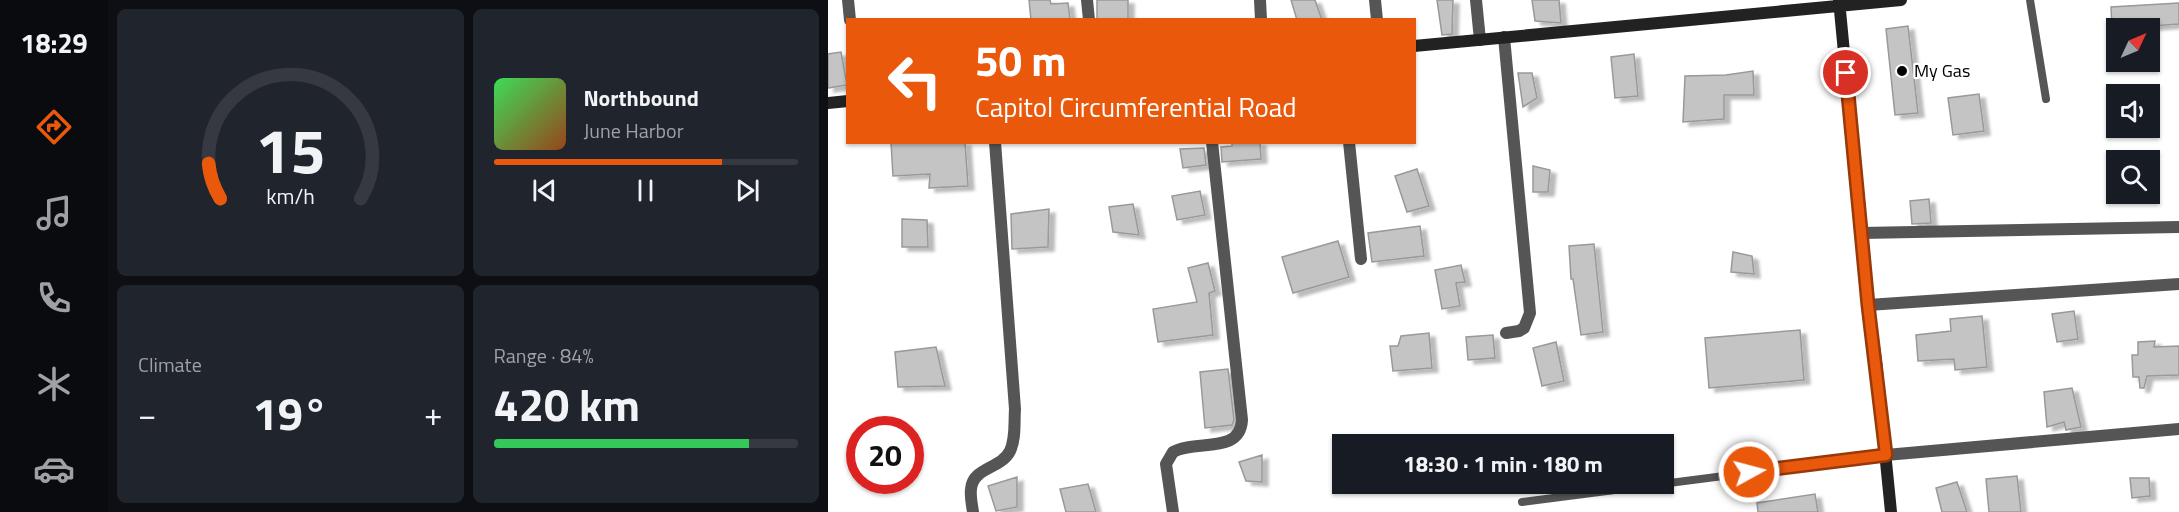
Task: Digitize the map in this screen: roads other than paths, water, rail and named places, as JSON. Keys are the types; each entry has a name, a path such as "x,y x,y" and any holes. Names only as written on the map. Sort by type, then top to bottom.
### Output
{"street":[{"path":"848,0 850,18"},
{"path":"1086,0 1089,18"},
{"path":"1260,0 1261,18"},
{"path":"1375,0 1377,18"},
{"path":"1476,0 1480,40"},
{"path":"1416,46 1839,2 1900,0"},
{"path":"1839,2 1868,305 1891,512"},
{"path":"1504,37 1530,313 1524,328 1506,333"},
{"path":"828,103 846,102"},
{"path":"973,512 971,489 974,479 1009,454 1013,439 1015,409 995,144"},
{"path":"1173,512 1166,464 1173,452 1189,447 1227,442 1238,436 1242,429 1212,144"},
{"path":"1348,144 1361,259"},
{"path":"1861,233 2179,227"},
{"path":"1868,305 2179,284"},
{"path":"1886,455 2179,429"}],"lane":[{"path":"2030,0 2046,99"},
{"path":"1522,502 1886,455"}],"place":[{"name":"My Gas","path":"1902,71"}]}
